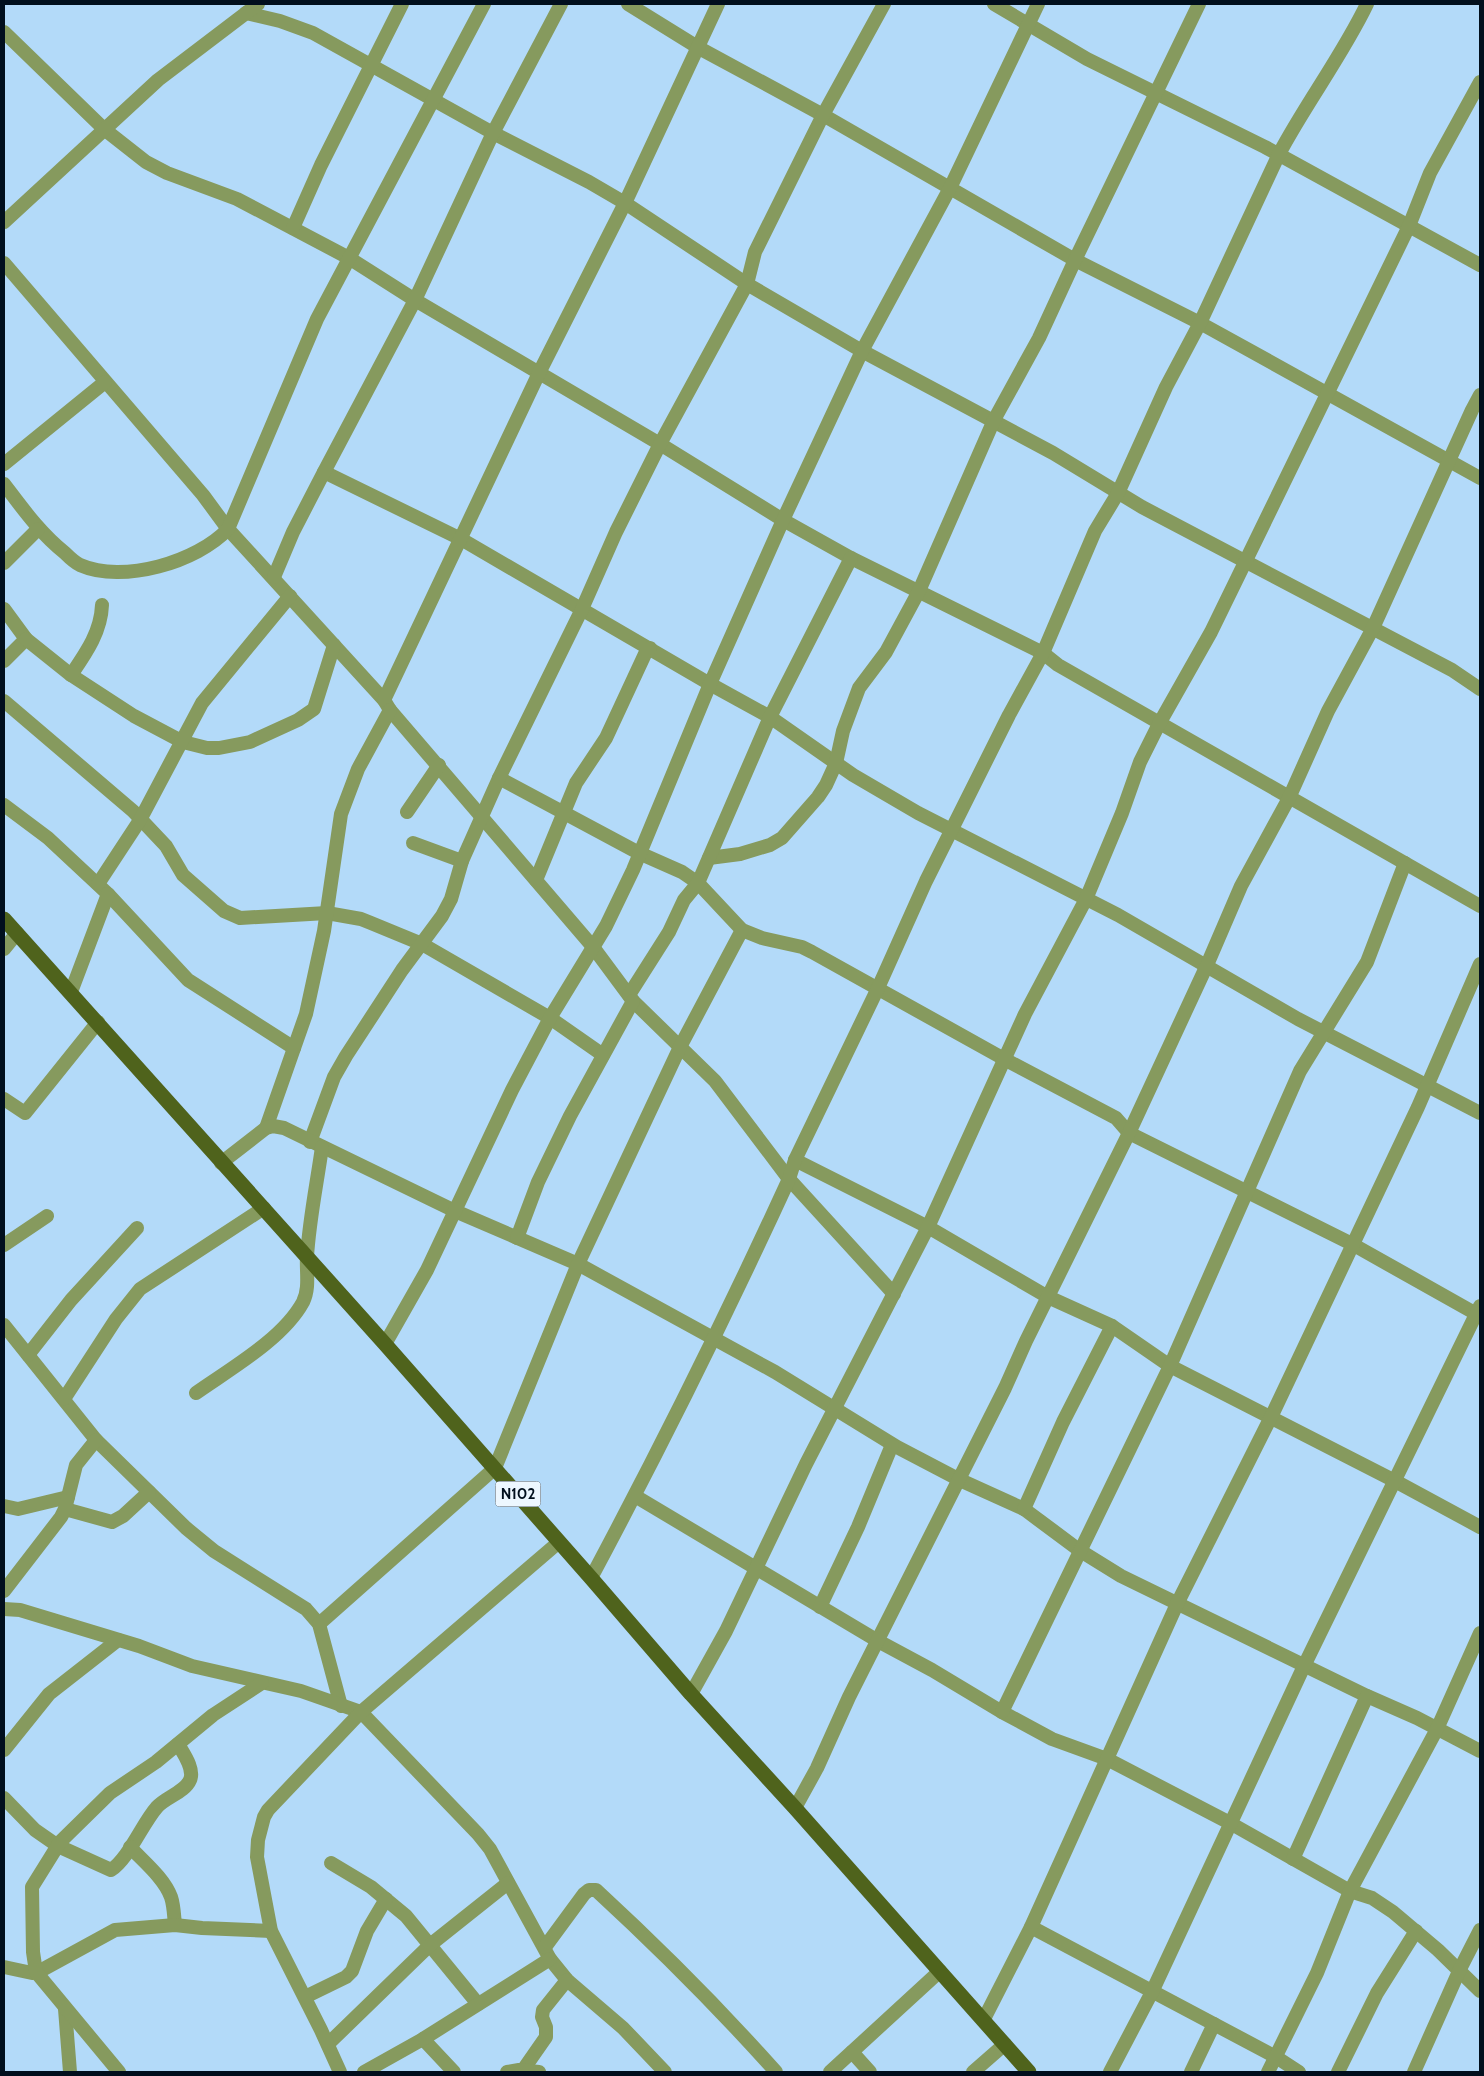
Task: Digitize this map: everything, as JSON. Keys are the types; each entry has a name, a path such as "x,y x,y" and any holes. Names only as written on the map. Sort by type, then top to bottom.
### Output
{"main road":[{"name":"N102","path":"4,918 221,1163 264,1208 385,1344 691,1694 984,2019 1029,2072"}],"street":[{"path":"4,222 158,80 258,4"},
{"path":"293,228 321,165 402,4"},
{"path":"4,484 38,529 78,564 100,571 128,572 156,568 217,541 228,528 317,319 484,4"},
{"path":"274,577 324,472 416,300 493,133 561,4"},
{"path":"628,4 699,48 823,115 1074,260 1200,323 1480,478"},
{"path":"266,1128 306,1014 327,913 341,814 358,769 461,539 539,373 625,203 718,4"},
{"path":"196,1393 275,1336 291,1321 304,1301 308,1288 307,1257 316,1144 323,1104 338,1070 402,970 442,916 451,899 462,861 499,778 582,609 616,532 660,444 746,284 755,252 823,115 884,4"},
{"path":"994,4 1087,59 1279,154 1480,265"},
{"path":"385,1344 427,1270 512,1090 550,1018 593,947 634,870 639,853 710,684 862,350 950,188 1038,4"},
{"path":"709,858 740,854 770,845 782,838 818,797 836,763 843,731 859,688 886,652 919,591 994,420 1039,338 1074,260 1199,4"},
{"path":"591,1578 635,1496 714,1339 789,1179 795,1160 878,988 903,930 951,830 1043,653 1095,531 1118,493 1166,388 1200,323 1279,154 1367,4"},
{"path":"246,13 280,20 313,33 493,133 589,182 625,203 746,284 862,350 1053,453 1118,493 1452,670 1480,689"},
{"path":"4,32 104,129 146,162 167,173 237,199 349,258 783,520 851,558 1043,653 1058,665 1158,724 1480,906"},
{"path":"691,1694 726,1631 835,1409 928,1227 1006,1060 1025,1014 1086,899 1122,813 1140,762 1158,724 1211,632 1409,226 1430,173 1480,82"},
{"path":"4,263 203,495 228,528 274,577 439,765 593,947 631,998 715,1081 789,1179 894,1294"},
{"path":"4,464 105,382"},
{"path":"795,1808 817,1768 849,1697 960,1480 1129,1133 1207,965 1241,886 1289,798 1328,711 1373,628 1480,395"},
{"path":"324,472 461,539 770,717 836,763 918,813 1086,899 1324,1032 1480,1113"},
{"path":"4,563 38,529"},
{"path":"517,1238 538,1182 604,1055 631,998 669,932 684,900 698,883 770,717 851,558"},
{"path":"71,992 103,889 183,742 202,703 290,596"},
{"path":"71,675 90,647 95,636 102,615 102,605"},
{"path":"4,609 26,639 71,675 134,716 183,742 207,748 233,746 250,742 298,720 314,709 334,645"},
{"path":"4,661 26,639"},
{"path":"536,880 576,784 606,738 645,654 650,648"},
{"path":"4,701 133,811 166,846 183,875 233,917 327,913 361,919 422,944 550,1018 604,1055"},
{"path":"407,812 439,765"},
{"path":"499,778 639,853 682,872 698,883 742,930 762,938 802,947 1006,1060 1116,1118 1129,1133 1246,1193 1299,1217 1479,1311 1304,1666 1152,1992 1110,2072"},
{"path":"4,805 48,838 103,889 188,980 294,1048"},
{"path":"413,842 462,861"},
{"path":"1002,1712 1170,1366 1300,1071 1367,962 1405,863"},
{"path":"319,1624 494,1468 578,1264 680,1047 742,930"},
{"path":"4,949 17,933"},
{"path":"984,2019 1031,1927 1177,1604 1270,1418 1427,1085 1480,964"},
{"path":"4,1099 25,1113 98,1022"},
{"path":"221,1163 266,1128 273,1126 284,1128 455,1210 578,1264 775,1372 892,1444 960,1480 1024,1509 1079,1550 1121,1576 1304,1666 1417,1718 1480,1751"},
{"path":"795,1160 928,1227 1048,1296 1112,1326 1170,1366 1395,1481 1480,1527"},
{"path":"64,1399 116,1319 140,1289 264,1208"},
{"path":"4,1245 47,1216"},
{"path":"28,1356 71,1300 137,1228"},
{"path":"4,1326 96,1440 186,1528 214,1551 306,1609 319,1624 341,1706"},
{"path":"1024,1509 1063,1422 1112,1326"},
{"path":"4,1591 67,1503 76,1465 96,1440"},
{"path":"820,1607 858,1527 892,1444"},
{"path":"4,1506 18,1509 67,1503 112,1522 123,1516 149,1492"},
{"path":"635,1496 878,1642 932,1670 1002,1712 1052,1739 1107,1759 1230,1823 1350,1891 1372,1898 1416,1931 1460,1969 1480,1991"},
{"path":"340,2072 305,1997 271,1931 257,1857 258,1840 264,1818 268,1810 361,1712 559,1542"},
{"path":"4,1609 20,1610 118,1640 192,1666 301,1691 361,1712 478,1834 490,1849 548,1953 567,1980 623,2028 665,2072"},
{"path":"1268,2072 1317,1973 1350,1891 1437,1729 1480,1632"},
{"path":"4,1750 50,1694 118,1640"},
{"path":"119,2072 36,1972 32,1932 32,1887 58,1846 110,1793 156,1762 214,1715 262,1683"},
{"path":"1293,1859 1367,1696"},
{"path":"4,1798 35,1830 58,1846 112,1870 159,1805 187,1785 190,1779 190,1769 178,1744"},
{"path":"130,1847 168,1890 175,1925"},
{"path":"331,1863 386,1898 406,1916 478,2004"},
{"path":"328,2044 430,1945 508,1882"},
{"path":"364,2072 423,2039 478,2004 548,1953 584,1894 589,1890 596,1890 659,1948 729,2020 776,2072"},
{"path":"305,1997 352,1971 367,1930 386,1898"},
{"path":"4,1967 36,1972 107,1932 116,1930 175,1925 271,1931"},
{"path":"1031,1927 1276,2057 1299,2072"},
{"path":"1414,2072 1460,1969 1480,1930"},
{"path":"1338,2072 1377,1993 1416,1931"},
{"path":"830,2072 940,1971"},
{"path":"523,2070 546,2037 546,2027 542,2017 543,2010 567,1980"},
{"path":"65,2009 70,2072"},
{"path":"1191,2072 1214,2024"},
{"path":"423,2039 454,2072"},
{"path":"973,2072 1005,2044"},
{"path":"852,2052 870,2072"},
{"path":"507,2072 523,2070 539,2072"}]}
